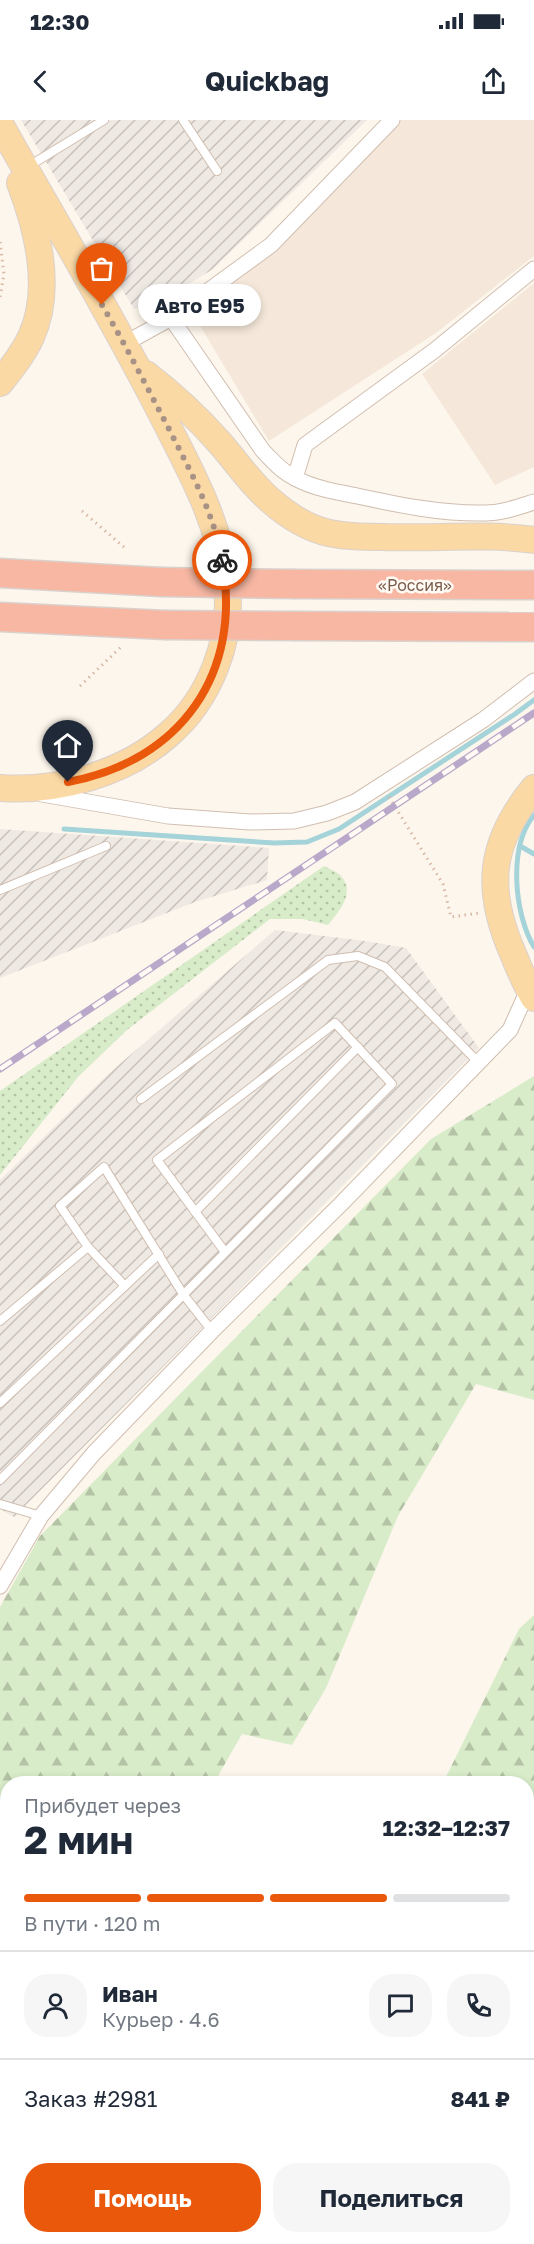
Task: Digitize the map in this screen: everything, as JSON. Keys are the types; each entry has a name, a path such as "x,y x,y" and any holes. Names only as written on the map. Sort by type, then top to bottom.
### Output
{"highway":[{"name":"«Россия»","path":"0,573 161,582 534,585"},
{"path":"0,617 165,625 534,627"}],"main road":[{"path":"0,124 138,368 196,483 213,522 227,585 228,609 219,658 206,688 190,713 150,751 123,766 81,780 8,789"},
{"path":"0,133 33,222 39,245 41,285 37,320 32,335 22,354 0,383"},
{"path":"138,368 162,386 203,424 259,491 285,513 302,523 328,533 359,536 500,537 534,540"},
{"path":"531,994 504,934 496,904 495,881 496,865 507,831 518,810 534,788"}],"street":[{"path":"124,344 171,318 272,245 392,120"},
{"path":"295,478 305,445 435,350 534,269"},
{"path":"171,318 263,451 279,467 295,478 319,487 350,494 453,513 487,513 509,510 534,502"},
{"path":"8,789 168,816 250,822 294,821 327,813 355,802 483,720 534,681"},
{"path":"0,1586 41,1516 94,1453 510,1030 531,994"}],"lane":[{"path":"25,168 104,120"},
{"path":"183,120 217,171"},
{"path":"0,890 106,846"},
{"path":"141,1099 328,960 358,956 385,967 478,1062"},
{"path":"0,1480 392,1084 335,1023 158,1160 225,1252"},
{"path":"195,1212 358,1047"},
{"path":"125,1286 88,1247 60,1206 104,1167 183,1294 212,1331"},
{"path":"0,1321 88,1247"},
{"path":"0,1403 159,1254"},
{"path":"0,1504 41,1516"}],"path":[{"path":"0,242 4,274 0,297"},
{"path":"82,510 125,548"},
{"path":"80,686 121,647"},
{"path":"391,800 442,884 451,917 481,912"}],"shaded area":[{"path":"21,120 367,120 213,269 158,303 134,309"},
{"path":"400,120 534,120 534,256 436,333 269,441 190,309 236,280 320,202"},
{"path":"534,283 534,467 495,485 422,374"},
{"path":"0,829 269,848 267,880 195,902 0,978"},
{"path":"275,930 406,948 479,1048 14,1517 0,1509 0,1180 106,1076"}],"green space":[{"path":"324,866 340,875 347,889 344,902 328,925 303,919 270,919 127,1030 78,1077 0,1175 0,1091"},
{"path":"534,1076 534,1400 476,1384 398,1516 326,1688 292,1745 242,1734 218,1776 0,1776 0,1607 40,1536 431,1139"},
{"path":"534,1615 534,1776 446,1776 519,1629"}],"waterway":[{"path":"64,829 274,843 307,842 339,829 534,700"},
{"path":"534,815 520,844 517,862 518,899 527,933 534,947"},
{"path":"520,846 534,854"}],"railway":[{"path":"0,1069 534,713"}],"way so far":[{"path":"102,305 138,368 205,502 213,522 222,560"}],"place":[{"name":"Авто E95","path":"102,305"}],"route":[{"path":"68,782 123,766 150,751 181,723 202,696 219,658 228,609 227,585 222,560"}]}
